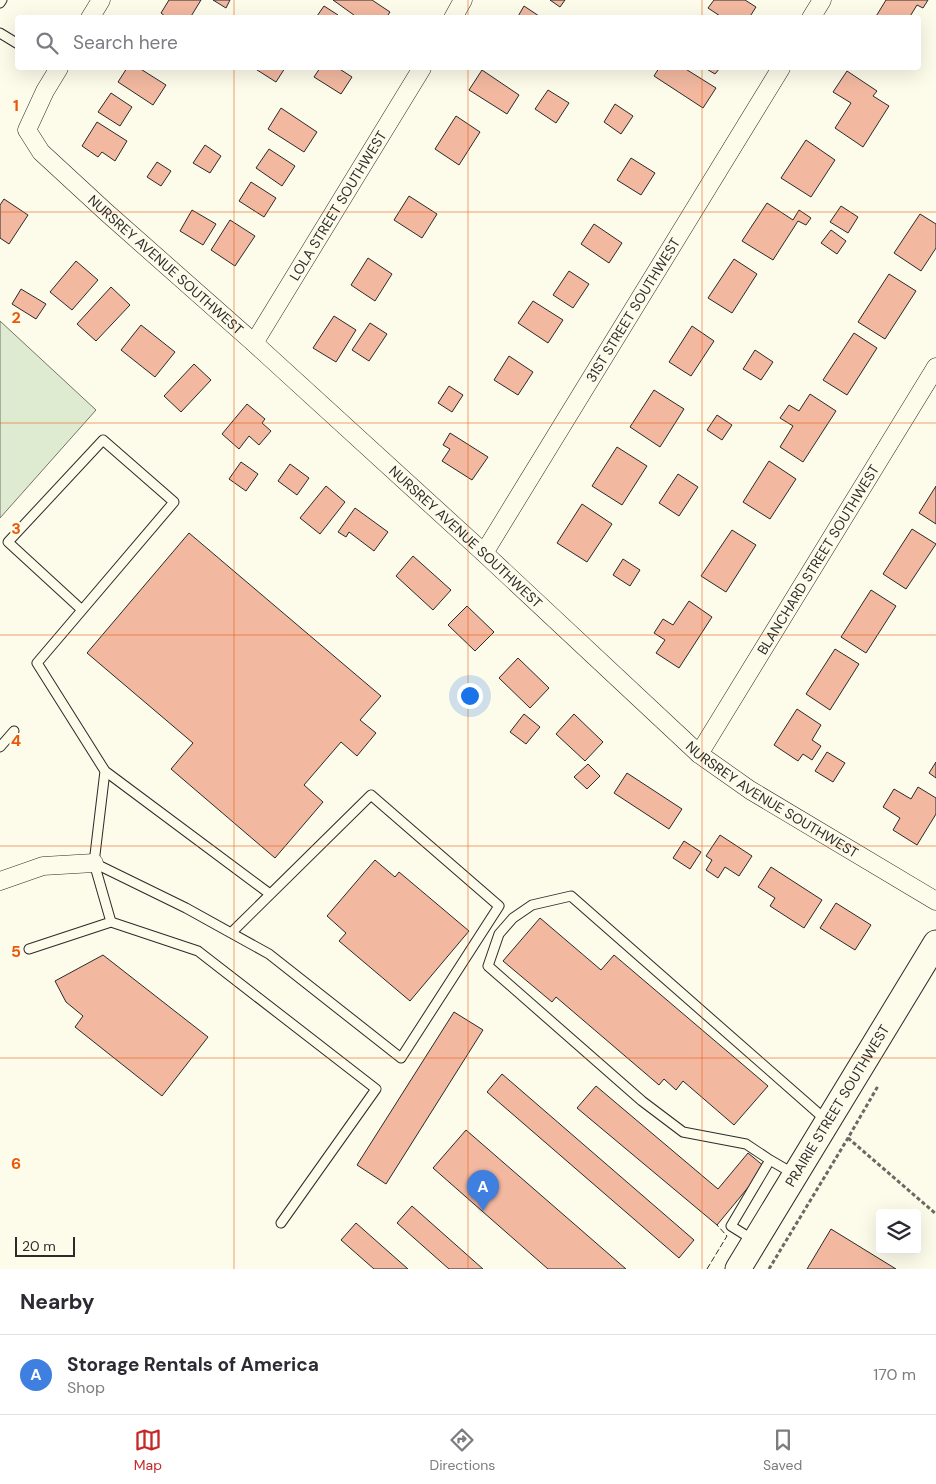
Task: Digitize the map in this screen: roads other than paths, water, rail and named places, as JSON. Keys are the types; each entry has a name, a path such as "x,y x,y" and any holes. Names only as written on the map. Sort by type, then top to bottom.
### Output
{"street":[{"path":"92,15 101,0"},
{"path":"455,15 464,0"},
{"path":"814,15 822,0"},
{"name":"NURSREY AVENUE SOUTHWEST","path":"57,70 45,90 27,130 41,152 484,553 700,754 750,790 936,901"},
{"name":"LOLA STREET SOUTHWEST","path":"254,343 421,70"},
{"name":"31ST STREET SOUTHWEST","path":"484,553 780,70"},
{"name":"BLANCHARD STREET SOUTHWEST","path":"700,754 936,367"},
{"path":"0,881 43,866 94,863"},
{"name":"PRAIRIE STREET SOUTHWEST","path":"738,1269 936,943"}],"lane":[{"path":"0,33 15,42"},
{"path":"82,610 8,542 103,440 174,502 37,664 105,771 270,894"},
{"path":"0,747 14,732"},
{"path":"105,771 94,863 111,922"},
{"path":"231,933 371,794 513,918"},
{"path":"94,863 186,908 269,954 401,1058 499,906"},
{"path":"795,1175 746,1144 683,1132 642,1101 488,966 498,934 513,918 532,905 571,896 828,1122"},
{"path":"29,949 111,922 198,951 376,1089 281,1223"},
{"path":"755,1241 731,1226 770,1160"}],"place":[{"name":"Storage Rentals of America","path":"483,1211"}]}
